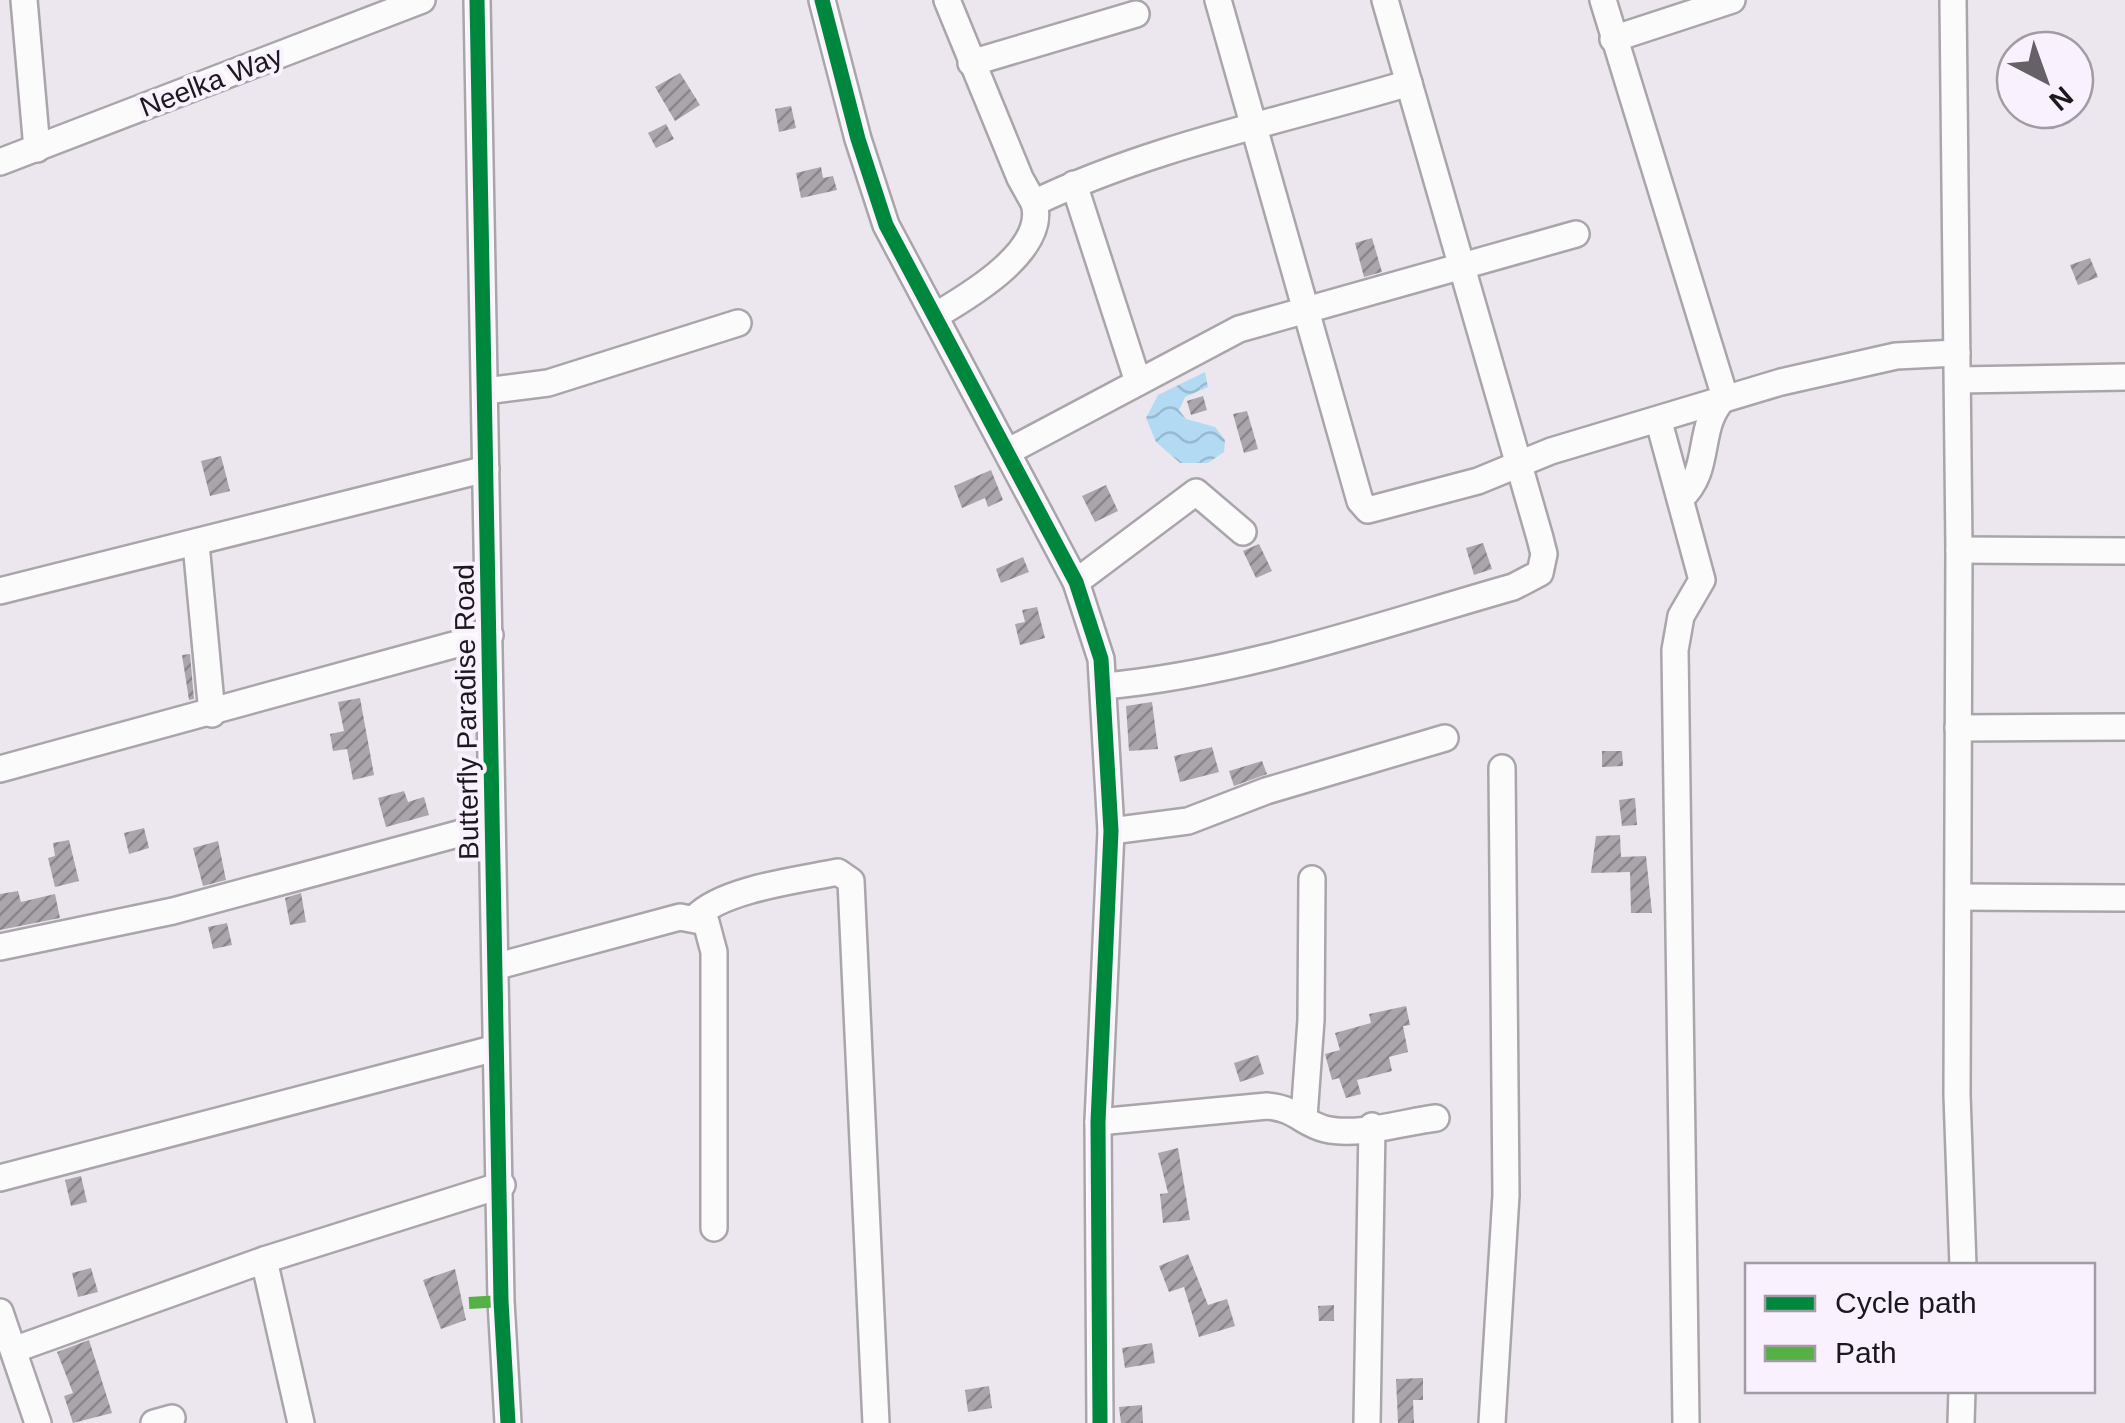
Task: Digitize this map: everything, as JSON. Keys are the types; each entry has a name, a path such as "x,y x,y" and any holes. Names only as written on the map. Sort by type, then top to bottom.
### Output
{"street":[{"path":"24,0 37,149"},
{"name":"Neelka Way","path":"0,162 422,0"},
{"name":"Butterfly Paradise Road","path":"478,0 491,825 502,1185 501,1301 508,1423"},
{"path":"822,0 858,140 886,225 1076,582 1095,634 1105,686 1111,831 1098,1122 1100,1423"},
{"path":"935,316 1012,260 1036,229 1034,203 947,0"},
{"path":"1218,0 1364,508 1372,510 1445,490 1585,440 1659,422 1724,397 1844,365 1957,352"},
{"path":"1105,686 1171,680 1237,666 1533,579 1540,573 1544,554 1385,0"},
{"path":"1603,0 1672,216 1724,397"},
{"path":"1613,39 1732,0"},
{"path":"1953,0 1959,550 1957,1095 1963,1263"},
{"path":"971,63 1136,14"},
{"path":"1034,203 1074,184 1409,83"},
{"path":"1074,184 1138,382"},
{"path":"1008,452 1239,329 1576,234"},
{"path":"485,391 548,383 738,323"},
{"path":"1958,380 2125,377"},
{"path":"1682,498 1703,469 1711,414 1724,397"},
{"path":"1659,422 1702,580 1682,616 1675,650 1686,1423"},
{"path":"0,591 486,468"},
{"path":"1076,582 1196,492 1242,532"},
{"path":"196,544 212,714"},
{"path":"1959,550 2125,552"},
{"path":"0,769 490,635"},
{"path":"1958,728 2125,727"},
{"path":"1111,831 1188,821 1266,790 1445,738"},
{"path":"1492,1423 1506,1195 1502,768"},
{"path":"0,946 174,911 491,825"},
{"path":"696,917 709,903 802,879 838,872 851,881 876,1423"},
{"path":"1304,1117 1311,1020 1312,879"},
{"path":"1960,897 2125,898"},
{"path":"498,966 680,916 706,922 714,952 714,1228"},
{"path":"0,1178 496,1048"},
{"path":"1098,1122 1267,1106 1332,1130 1436,1118"},
{"path":"1368,1422 1372,1126"},
{"path":"16,1348 264,1260 502,1185"},
{"path":"264,1260 302,1423"},
{"path":"0,1312 16,1348 38,1423"},
{"path":"1961,1423 1962,1393"}],"water":[{"path":"1205,372 1208,387 1185,397 1179,410 1186,419 1215,427 1225,440 1224,452 1208,463 1180,463 1156,442 1146,418 1158,395"}],"building":[{"path":"680,73 700,105 675,121 655,87"},
{"path":"791,106 796,128 779,132 775,109"},
{"path":"666,124 674,139 656,148 648,133"},
{"path":"821,167 823,178 833,176 837,190 801,198 796,173"},
{"path":"1372,238 1382,272 1364,277 1355,243"},
{"path":"2090,258 2098,277 2078,285 2070,265"},
{"path":"1203,396 1207,410 1191,415 1187,401"},
{"path":"1247,411 1258,449 1244,453 1233,414"},
{"path":"221,456 230,491 210,496 201,461"},
{"path":"991,470 1003,500 988,507 985,498 962,508 954,486"},
{"path":"1106,485 1118,511 1095,522 1082,496"},
{"path":"1483,543 1492,569 1474,575 1466,548"},
{"path":"1259,544 1272,571 1256,578 1243,551"},
{"path":"1023,557 1029,572 1001,583 996,569"},
{"path":"1037,607 1045,638 1020,645 1015,624 1025,622 1022,610"},
{"path":"190,654 194,699 189,700 182,655"},
{"path":"360,698 374,775 353,780 347,749 333,751 330,734 344,731 338,702"},
{"path":"1152,702 1158,749 1129,751 1126,706"},
{"path":"1212,747 1219,772 1180,782 1174,756"},
{"path":"1602,751 1622,751 1623,766 1602,767"},
{"path":"1262,761 1267,774 1234,786 1229,771"},
{"path":"404,791 408,802 424,797 429,815 386,827 378,798"},
{"path":"1635,798 1637,825 1622,826 1619,800"},
{"path":"144,828 149,848 129,854 124,833"},
{"path":"1620,835 1621,857 1646,856 1652,913 1631,913 1630,872 1591,873 1596,836"},
{"path":"69,840 79,881 55,887 48,858 55,856 53,843"},
{"path":"218,841 226,880 203,886 193,848"},
{"path":"18,891 21,902 55,894 60,918 0,930 0,894"},
{"path":"301,893 306,922 290,925 285,898"},
{"path":"227,923 232,945 213,949 208,927"},
{"path":"1406,1006 1410,1025 1403,1026 1408,1052 1389,1057 1392,1071 1357,1080 1361,1094 1346,1098 1339,1078 1332,1080 1325,1054 1340,1050 1335,1033 1371,1023 1369,1014"},
{"path":"1258,1055 1264,1074 1240,1082 1234,1063"},
{"path":"1178,1148 1190,1220 1163,1223 1160,1194 1168,1193 1158,1153"},
{"path":"81,1176 87,1202 71,1206 65,1180"},
{"path":"1188,1254 1208,1305 1227,1299 1235,1326 1199,1337 1184,1287 1169,1292 1159,1266"},
{"path":"91,1268 98,1292 78,1297 72,1273"},
{"path":"455,1269 466,1320 441,1329 423,1280"},
{"path":"1334,1305 1334,1321 1319,1321 1318,1306"},
{"path":"89,1340 112,1413 73,1423 64,1396 73,1393 57,1352"},
{"path":"1152,1343 1155,1363 1125,1368 1122,1348"},
{"path":"1423,1378 1423,1400 1413,1400 1414,1423 1398,1423 1396,1379"},
{"path":"989,1386 992,1408 968,1412 965,1390"},
{"path":"1142,1405 1143,1423 1121,1423 1119,1407"}],"marked path":[{"path":"469,1303 501,1301"}],"cycle path":[{"path":"477,0 501,1301 508,1423"},
{"path":"822,0 858,139 886,225 1076,582 1101,659 1111,831 1098,1122 1100,1423"}]}
